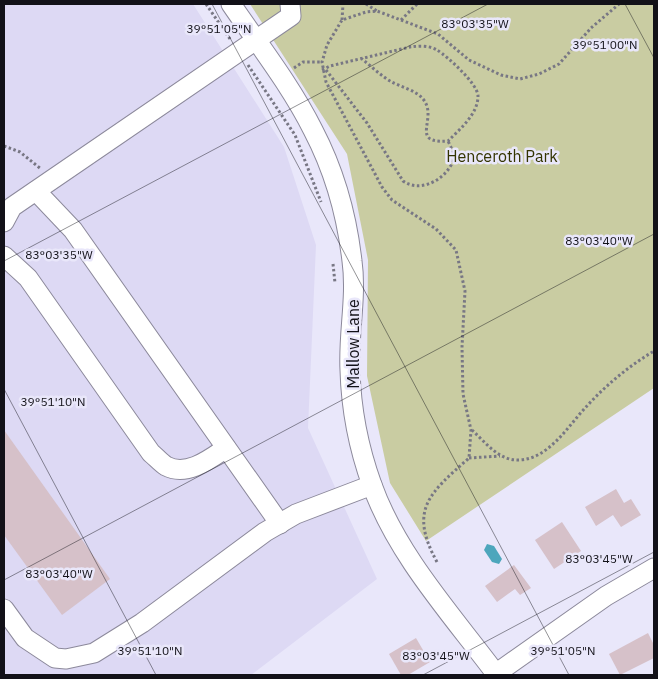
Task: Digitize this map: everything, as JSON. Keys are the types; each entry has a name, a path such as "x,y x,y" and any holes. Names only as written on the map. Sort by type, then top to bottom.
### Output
{"street":[{"name":"Mallow Lane","path":"231,4 295,98 314,131 330,170 341,207 352,261 350,370 355,418 372,485 405,550 495,675"},
{"path":"4,222 12,207 291,16 290,4"},
{"path":"36,192 73,230 280,524"},
{"path":"4,256 28,278 151,453 166,466 186,470 205,462 226,448"},
{"path":"4,609 25,638 55,658 66,659 94,653 142,623 265,532 314,507 372,485"},
{"path":"495,675 606,596 654,568"}],"path":[{"path":"206,4 294,135 309,168 323,210"},
{"path":"343,4 342,20 326,45 324,70 330,90 382,187 392,200 436,230 456,250 465,291 462,348 463,394 472,430 469,458"},
{"path":"366,4 377,11 438,34 469,60 501,75 520,79 539,74 559,64 591,28 619,4"},
{"path":"400,20 416,4"},
{"path":"342,20 366,12 377,11"},
{"path":"324,70 330,66 423,46 436,49 472,82 478,94 476,107 448,141 434,142 430,140 427,134 428,105 420,96 389,80 362,60"},
{"path":"324,70 362,115 403,181 412,187 420,188 445,174 455,156 448,141"},
{"path":"333,261 335,285"},
{"path":"437,562 426,541 423,524 429,497 442,482 469,458 500,456 519,460 536,455 560,438 586,406 633,364 654,351"},
{"path":"472,430 500,456"}],"shaded area":[{"path":"4,4 193,4 284,147 316,245 308,428 377,579 251,675 5,675 4,673"}],"green space":[{"name":"Henceroth Park","path":"250,4 654,4 654,388 426,541 390,483 367,376 368,260 347,154"}],"water":[{"path":"487,544 494,546 502,559 499,564 492,562 484,550"}],"building":[{"path":"4,430 110,579 62,615 4,535"},
{"path":"616,489 624,503 631,499 641,515 621,527 613,515 596,526 585,507"},
{"path":"562,522 581,551 554,569 535,540"},
{"path":"514,565 531,588 520,595 515,589 497,602 485,586"},
{"path":"648,633 654,645 654,658 620,675 609,654"},
{"path":"416,638 430,662 408,675 401,675 389,654"}]}
